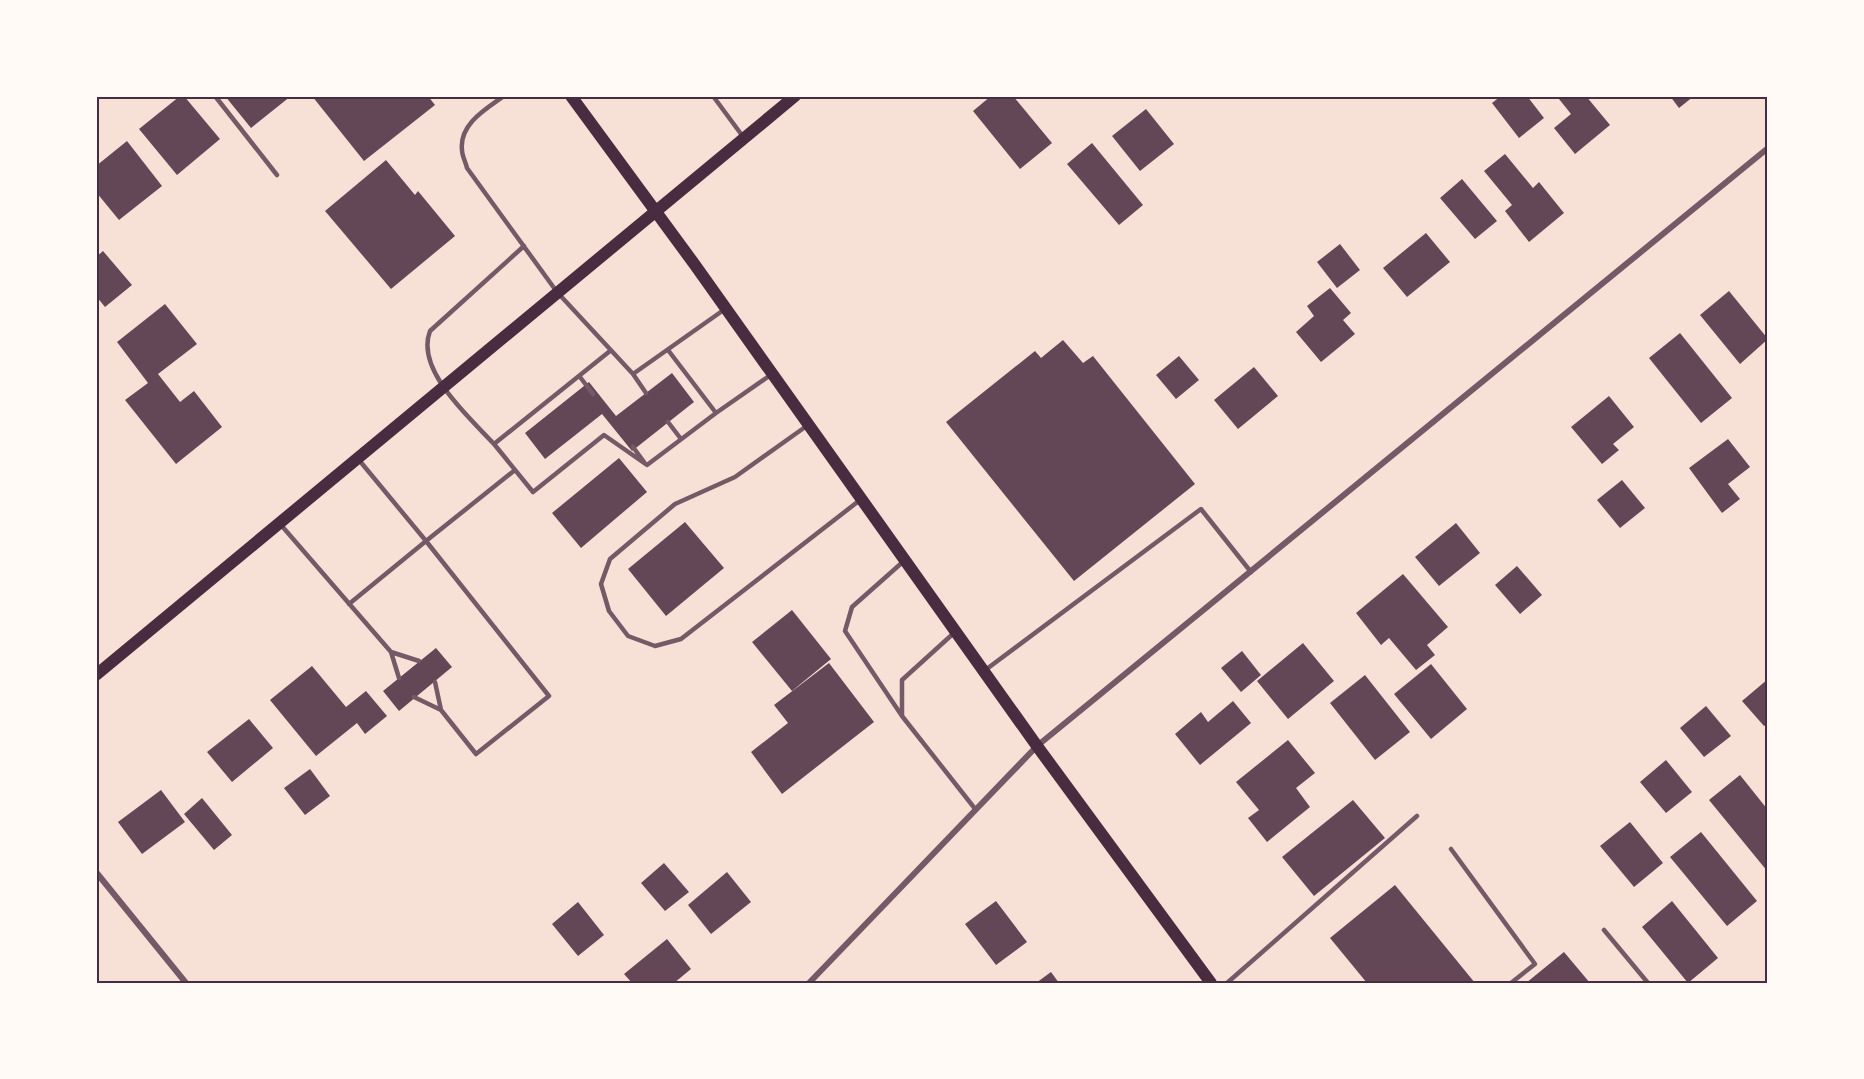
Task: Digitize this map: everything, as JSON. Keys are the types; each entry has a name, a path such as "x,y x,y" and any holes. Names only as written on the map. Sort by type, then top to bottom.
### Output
{"main road":[{"path":"571,96 656,211 1037,746 1211,983"},
{"path":"96,675 795,96"}],"street":[{"path":"809,983 1037,746 1768,148"},
{"path":"96,872 186,983"}],"lane":[{"path":"215,96 277,175"},
{"path":"504,96 476,117 463,134 462,150 467,168 557,292 633,374 646,393"},
{"path":"713,96 744,138"},
{"path":"524,246 430,331 426,342 430,362 443,387 533,492 604,435 646,465"},
{"path":"633,374 725,309"},
{"path":"668,350 716,413"},
{"path":"494,444 610,351"},
{"path":"646,465 772,374"},
{"path":"580,377 593,394"},
{"path":"668,422 681,439"},
{"path":"808,425 735,477 675,504 610,558 602,584 609,611 628,636 654,646 681,639 861,499"},
{"path":"633,447 646,465"},
{"path":"358,458 549,696 477,754 441,710 414,697"},
{"path":"349,603 515,470"},
{"path":"983,671 1201,508 1251,572"},
{"path":"280,523 391,651 399,678"},
{"path":"905,560 852,607 845,631 902,716 976,810"},
{"path":"902,716 902,680 955,632"},
{"path":"391,651 419,661"},
{"path":"435,682 441,710"},
{"path":"1227,983 1417,816"},
{"path":"1451,849 1535,964 1511,983"},
{"path":"1604,930 1648,983"}],"building":[{"path":"180,96 184,96 220,139 177,175 139,129"},
{"path":"225,96 291,96 251,128"},
{"path":"312,96 428,96 435,105 364,161"},
{"path":"991,96 1013,96 1052,143 1020,169 973,111"},
{"path":"1501,96 1527,96 1544,118 1519,138 1492,103"},
{"path":"1563,96 1586,96 1610,125 1575,154 1554,128 1571,114 1559,99"},
{"path":"1670,96 1694,96 1679,108"},
{"path":"1146,109 1174,144 1140,171 1112,136"},
{"path":"127,141 162,186 119,220 96,192 96,166"},
{"path":"1092,143 1143,205 1119,225 1067,164"},
{"path":"1505,154 1533,188 1539,182 1564,213 1529,242 1505,211 1512,205 1484,171"},
{"path":"386,160 415,195 418,191 455,236 391,289 325,211"},
{"path":"1462,179 1497,221 1475,239 1440,198"},
{"path":"1426,233 1450,262 1407,297 1383,268"},
{"path":"1340,244 1360,270 1337,288 1317,262"},
{"path":"103,251 132,285 105,307 96,296 96,257"},
{"path":"1330,288 1351,313 1343,320 1355,334 1321,362 1296,332 1314,316 1307,306"},
{"path":"1729,291 1768,339 1740,364 1700,315"},
{"path":"165,304 197,344 158,374 180,402 194,391 222,427 176,464 125,400 148,383 117,342"},
{"path":"1680,333 1732,398 1701,423 1649,358"},
{"path":"1063,340 1083,363 1093,356 1195,484 1074,581 946,422 1035,351 1041,358"},
{"path":"1179,356 1199,380 1176,399 1156,375"},
{"path":"1254,367 1278,396 1238,429 1214,400"},
{"path":"672,373 694,402 632,451 602,414 545,459 525,433 589,382 616,416"},
{"path":"1609,396 1634,427 1613,444 1619,450 1602,464 1571,427"},
{"path":"1728,439 1750,467 1728,484 1740,499 1722,513 1689,468"},
{"path":"619,458 647,492 581,548 552,513"},
{"path":"1622,480 1645,508 1620,528 1597,500"},
{"path":"685,522 724,568 666,616 628,569"},
{"path":"1456,523 1480,553 1439,586 1415,557"},
{"path":"1517,566 1542,595 1520,614 1495,585"},
{"path":"1403,574 1448,627 1427,645 1435,655 1416,670 1389,638 1381,645 1356,613"},
{"path":"792,610 831,659 792,691 752,642"},
{"path":"1303,643 1334,681 1288,719 1257,681"},
{"path":"436,648 452,667 399,711 383,691"},
{"path":"1242,651 1261,675 1241,692 1221,668"},
{"path":"829,663 874,722 782,794 751,752 788,723 774,705"},
{"path":"1431,664 1467,709 1431,739 1394,694"},
{"path":"312,666 346,707 366,691 387,716 365,734 357,723 316,756 270,700"},
{"path":"1365,675 1410,732 1375,760 1330,703"},
{"path":"1768,679 1768,723 1764,726 1742,701"},
{"path":"1233,701 1251,723 1200,765 1175,734 1201,712 1208,722"},
{"path":"1706,706 1731,736 1704,757 1680,728"},
{"path":"249,719 273,748 232,782 207,752"},
{"path":"1288,740 1315,773 1296,788 1310,807 1267,842 1248,818 1259,810 1236,782"},
{"path":"1666,760 1692,792 1666,813 1640,782"},
{"path":"310,769 330,796 305,815 284,788"},
{"path":"1740,775 1768,810 1768,872 1709,800"},
{"path":"161,790 185,822 142,854 118,822"},
{"path":"202,798 232,835 214,850 184,814"},
{"path":"1353,800 1385,838 1314,896 1282,857"},
{"path":"1630,822 1663,863 1634,887 1600,846"},
{"path":"1701,832 1757,901 1727,926 1670,857"},
{"path":"664,863 689,892 665,911 641,883"},
{"path":"727,872 751,902 711,934 688,905"},
{"path":"1395,885 1475,983 1367,983 1330,938"},
{"path":"996,901 1027,942 996,965 965,924"},
{"path":"1672,901 1718,958 1688,983 1642,927"},
{"path":"578,902 604,935 578,956 552,924"},
{"path":"667,939 691,969 674,983 632,983 624,974"},
{"path":"1564,952 1590,983 1526,983"},
{"path":"1051,972 1059,983 1036,983"}]}
